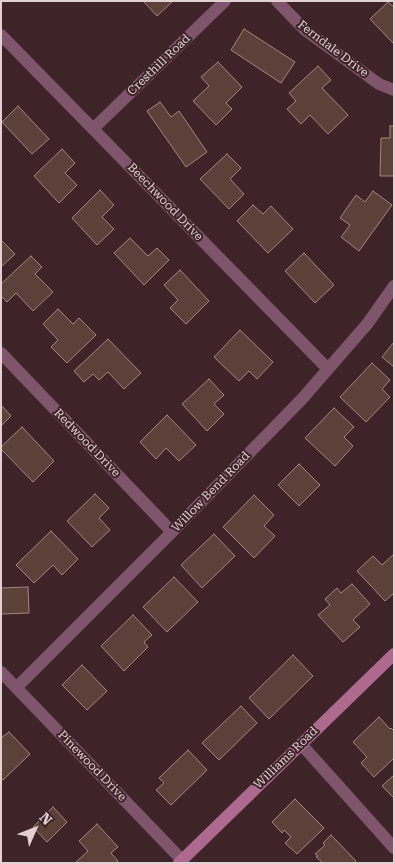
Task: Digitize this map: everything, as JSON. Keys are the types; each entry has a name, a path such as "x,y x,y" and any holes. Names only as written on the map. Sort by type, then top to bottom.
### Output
{"street":[{"name":"Cresthill Road","path":"93,129 225,1"},
{"name":"Ferndale Drive","path":"276,1 305,30 380,84 394,90"},
{"name":"Beechwood Drive","path":"1,35 328,369"},
{"name":"Willow Bend Road","path":"16,687 172,532 328,369 368,323 394,286"},
{"name":"Redwood Drive","path":"1,353 172,532"},
{"name":"Williams Road","path":"180,861 394,654"},
{"name":"Pinewood Drive","path":"1,672 180,861"},
{"path":"301,744 394,848"}],"building":[{"path":"143,1 173,1 157,16"},
{"path":"388,2 394,7 394,44 370,19"},
{"path":"244,29 295,62 281,83 231,50"},
{"path":"218,62 242,87 226,103 232,109 216,125 193,101 209,86 201,77"},
{"path":"318,66 331,80 322,88 348,115 328,134 310,115 301,124 287,109 296,101 289,93"},
{"path":"160,102 171,117 179,111 207,152 186,167 147,111"},
{"path":"18,106 49,139 32,154 2,122"},
{"path":"390,126 394,126 394,176 380,176 381,138 390,138"},
{"path":"62,149 75,163 65,173 77,185 59,203 34,176"},
{"path":"227,154 241,168 230,179 244,194 229,209 200,179"},
{"path":"100,190 114,205 102,217 114,229 97,245 72,218"},
{"path":"373,191 392,205 359,251 341,237 350,225 340,218 356,195 365,202"},
{"path":"253,205 263,214 271,206 293,229 268,253 237,221"},
{"path":"130,238 148,256 157,248 169,260 144,285 114,253"},
{"path":"1,240 15,254 1,267"},
{"path":"304,253 334,285 315,303 285,271"},
{"path":"31,256 42,267 35,274 53,292 33,311 16,293 7,302 1,296 1,284"},
{"path":"180,270 209,301 186,324 170,308 178,300 164,285"},
{"path":"58,309 73,324 79,318 96,335 67,363 51,347 58,340 43,324"},
{"path":"240,330 273,362 257,379 249,371 239,381 214,357"},
{"path":"108,339 141,373 124,389 108,372 99,380 93,374 84,382 74,371"},
{"path":"394,342 394,367 382,357"},
{"path":"372,363 390,380 382,389 390,397 366,422 340,397"},
{"path":"209,379 224,395 214,404 224,414 207,431 182,404"},
{"path":"1,405 11,416 1,426"},
{"path":"334,408 354,427 344,437 353,446 335,466 305,438"},
{"path":"167,415 196,445 179,461 166,448 156,459 140,442"},
{"path":"22,427 54,461 33,482 1,449"},
{"path":"299,464 320,485 299,506 278,485"},
{"path":"95,494 109,508 99,518 110,530 92,547 67,521"},
{"path":"254,495 274,515 264,526 275,536 254,558 223,527"},
{"path":"51,531 78,559 62,575 53,565 34,583 16,565"},
{"path":"214,534 235,556 202,588 181,565"},
{"path":"394,554 394,593 385,601 357,571 373,556 382,565"},
{"path":"174,577 198,602 167,632 143,607"},
{"path":"352,584 370,604 353,620 360,627 343,642 318,615 330,605 325,599 337,588 341,593"},
{"path":"28,587 29,613 1,614 1,588"},
{"path":"133,615 152,635 144,642 148,647 124,671 101,646"},
{"path":"293,655 313,676 269,719 249,698"},
{"path":"82,665 107,691 87,710 62,685"},
{"path":"241,706 257,723 219,760 202,743"},
{"path":"379,717 394,731 394,758 374,777 361,763 367,757 353,742"},
{"path":"9,732 30,754 3,780 1,778 1,738"},
{"path":"188,750 207,770 171,805 156,790 164,783 159,778"},
{"path":"394,775 394,797 393,797 382,786"},
{"path":"295,799 324,828 297,854 285,843 291,837 284,830 282,833 272,822"},
{"path":"53,807 67,822 47,842 33,827"},
{"path":"97,824 118,847 111,853 118,861 116,863 75,863 88,851 79,841"},
{"path":"331,835 356,861 354,863 323,863 316,857 318,856 315,854 325,845 323,843"}]}
